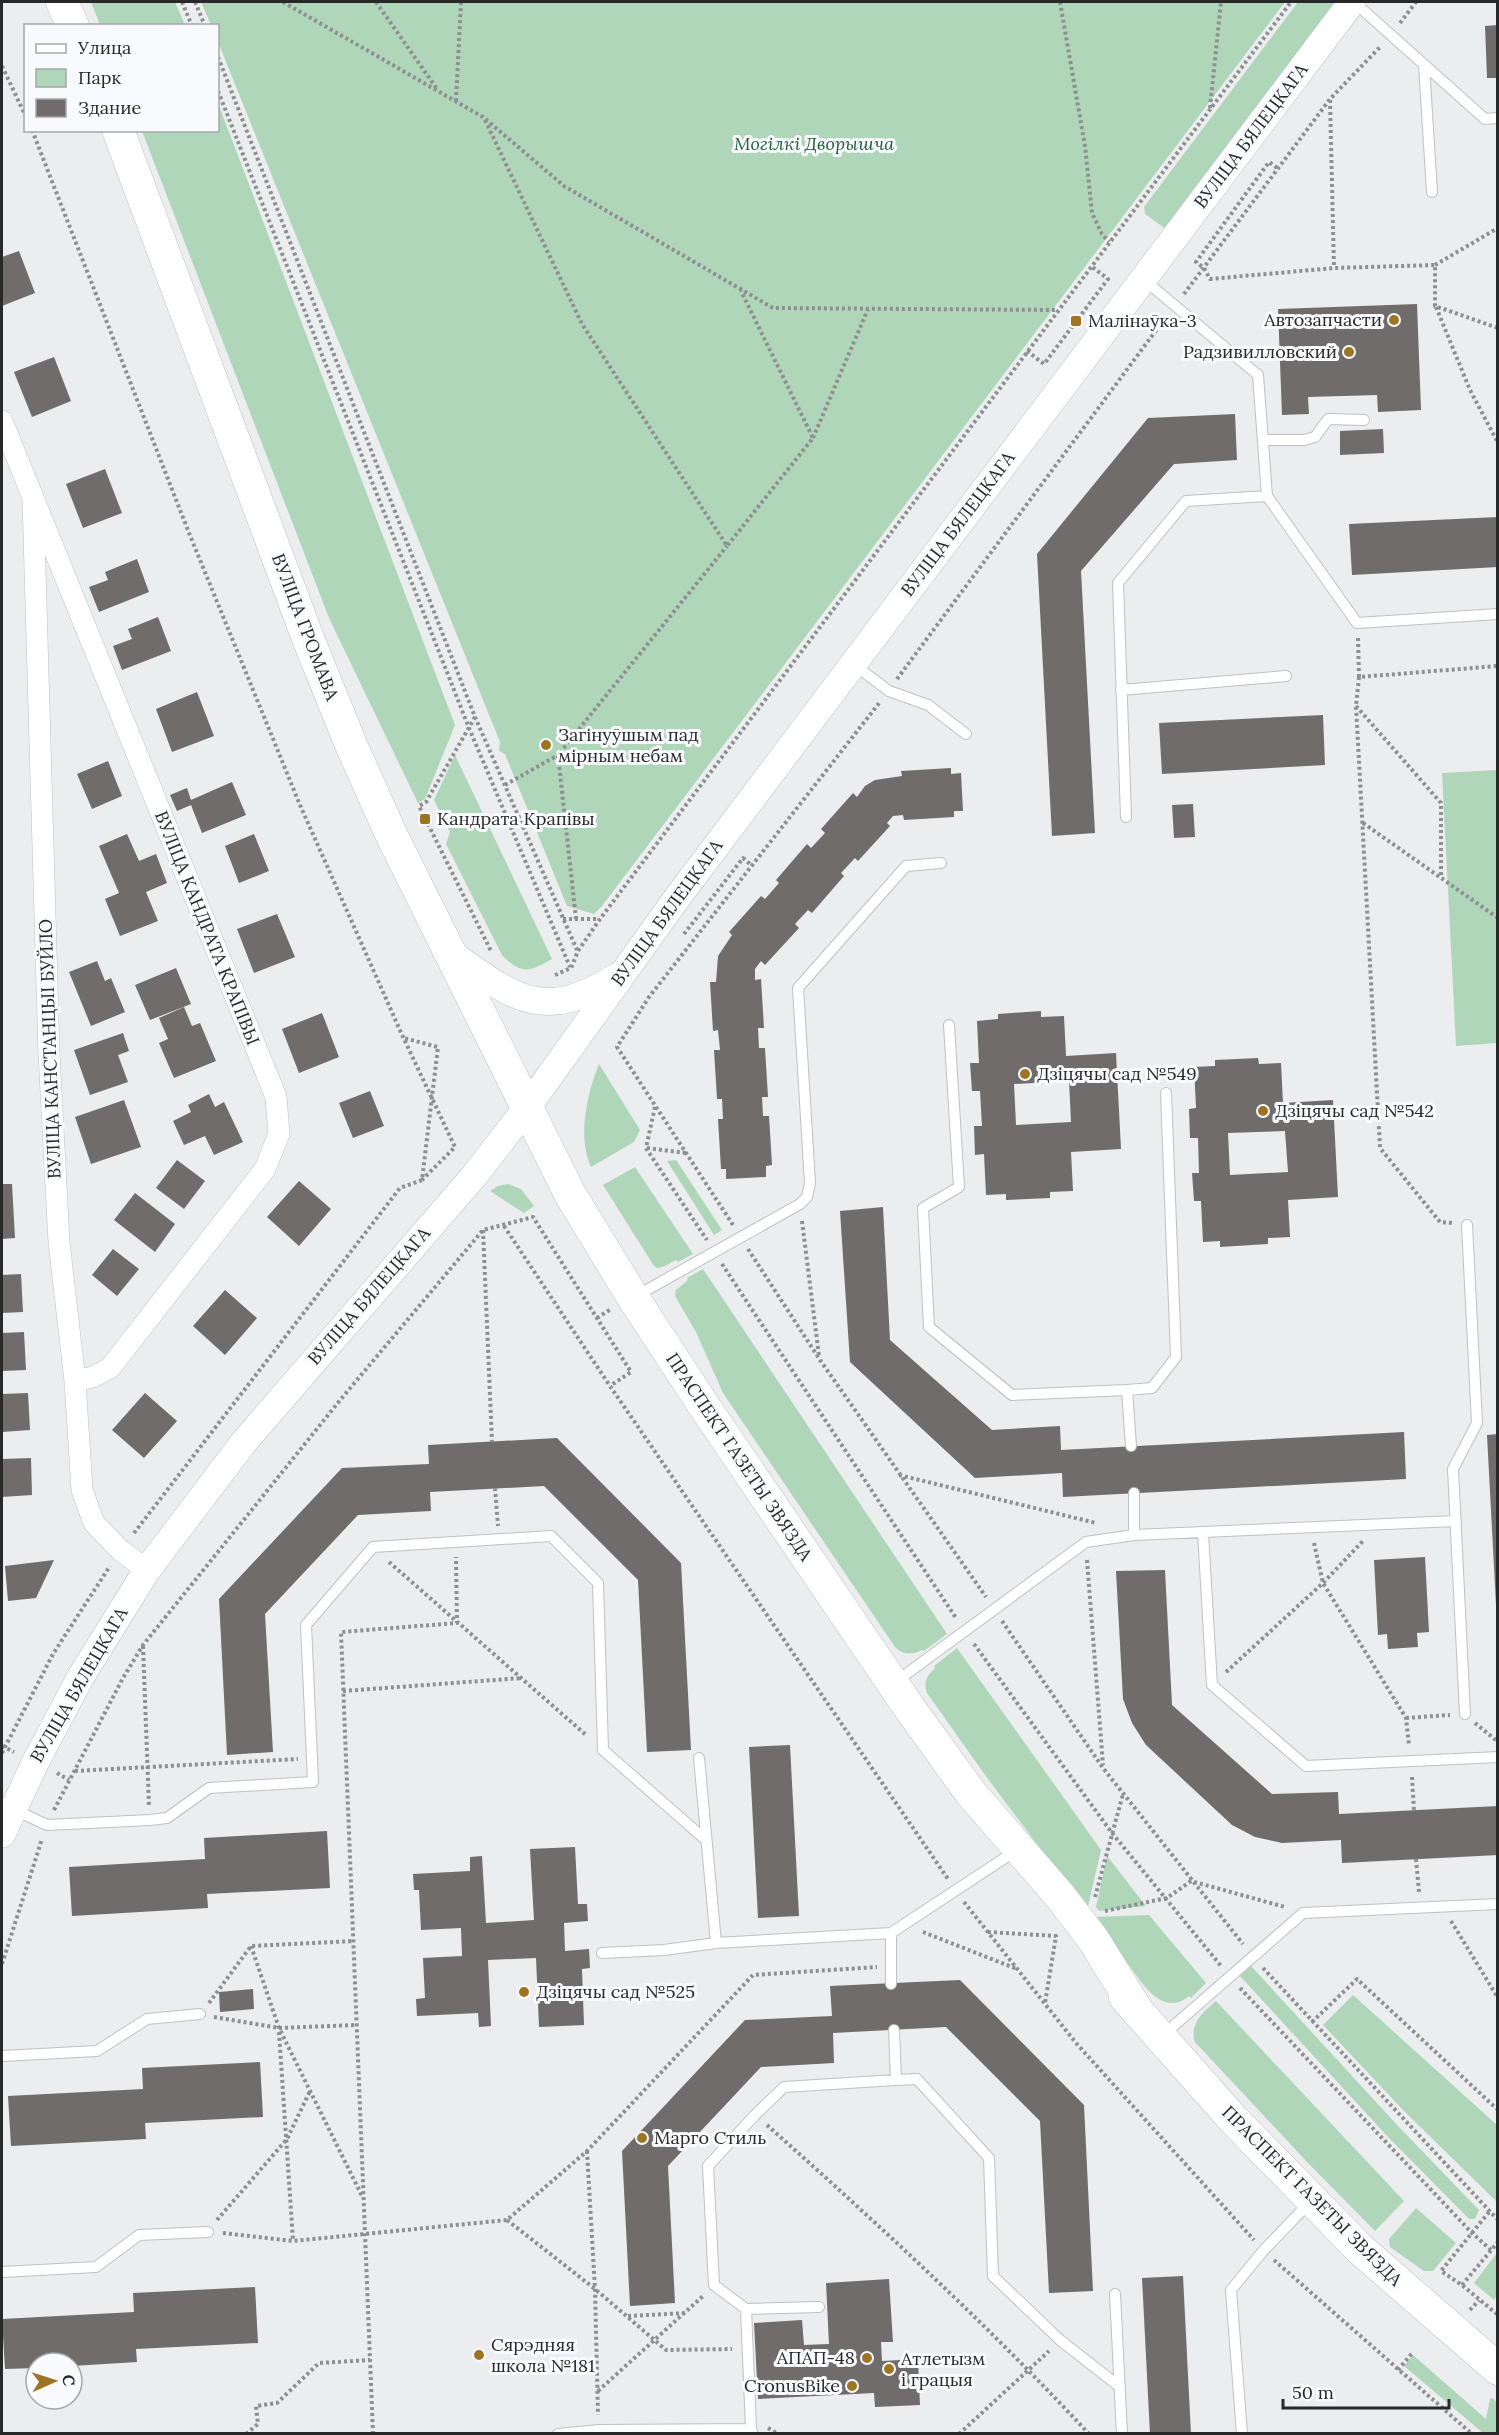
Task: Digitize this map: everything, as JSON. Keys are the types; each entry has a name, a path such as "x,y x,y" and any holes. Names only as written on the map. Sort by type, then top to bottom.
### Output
{"main road":[{"path":"63,2 72,24"},
{"name":"ВУЛІЦА ГРОМАВА","path":"119,132 331,694 391,834 526,1109"},
{"name":"ПРАСПЕКТ ГАЗЕТЫ ЗВЯЗДА","path":"526,1109 570,1194 712,1419 893,1684 1014,1852 1028,1885 1076,1949 1138,2012 1233,2119 1312,2200 1383,2270 1497,2369"}],"street":[{"name":"ВУЛІЦА БЯЛЕЦКАГА","path":"2,1834 80,1678 147,1570 244,1442 474,1176 631,982 853,664 1353,2"},
{"name":"ВУЛІЦА КАНДРАТА КРАПІВЫ","path":"2,421 276,1097 279,1134 265,1169 110,1368 93,1377 75,1381"},
{"name":"ВУЛІЦА КАНСТАНЦЫІ БУЙЛО","path":"33,500 49,1054 58,1242 75,1381 82,1490 94,1523 120,1550 147,1570"},
{"path":"449,952 504,989 533,1002 558,1002 631,982"}],"lane":[{"path":"1353,2 1485,119 1497,118"},
{"path":"1424,65 1432,192"},
{"path":"1143,279 1258,375 1267,496 1357,623 1497,614"},
{"path":"1264,440 1304,440 1315,437 1328,419 1364,420"},
{"path":"1126,817 1118,583 1186,501 1267,496"},
{"path":"853,664 889,691 928,705 966,734"},
{"path":"1121,690 1286,676"},
{"path":"633,1297 800,1204 807,1197 810,1183 798,988 906,866 941,863"},
{"path":"949,1025 959,1187 923,1208 929,1327 1012,1395 1152,1388 1176,1357 1166,1093"},
{"path":"1465,1714 1453,1469 1477,1423 1467,1225"},
{"path":"1127,1390 1131,1446"},
{"path":"1134,1493 1134,1535"},
{"path":"893,1684 1086,1542 1134,1535 1456,1521"},
{"path":"1203,1533 1212,1685 1306,1766 1497,1757"},
{"path":"13,1809 47,1825 150,1820 167,1818 209,1788 313,1782 306,1625 373,1548 551,1536 598,1583 603,1750 706,1840"},
{"path":"699,1758 716,1943"},
{"path":"602,1953 664,1950 716,1943 891,1933 1014,1852"},
{"path":"1160,2037 1304,1912 1497,1904"},
{"path":"891,1933 891,1984"},
{"path":"2,2056 97,2051 147,2019 200,2014"},
{"path":"894,2030 896,2080"},
{"path":"819,2307 746,2309 714,2284 708,2166 784,2087 917,2079 989,2158 993,2276 1060,2340 1120,2387"},
{"path":"1242,2433 1231,2290 1263,2251 1312,2200"},
{"path":"2,2272 96,2267 139,2235 207,2232"},
{"path":"1115,2294 1122,2433"},
{"path":"558,2433 599,2430 752,2431 746,2309"}],"path":[{"path":"182,2 191,24"},
{"path":"195,2 204,24"},
{"path":"284,2 483,117 564,186 773,308 1058,310"},
{"path":"376,2 437,89"},
{"path":"456,101 461,2"},
{"path":"1060,2 1085,146 1092,213 1109,243"},
{"path":"1210,108 1221,2"},
{"path":"550,977 571,968 578,951 600,919 1291,2"},
{"path":"1416,2 1391,35 1330,99 1276,168 889,691 649,997 617,1047 820,1360 1103,1768 1253,1956 1497,2220"},
{"path":"219,60 475,717 578,951"},
{"path":"2,66 24,113"},
{"path":"219,93 469,728 571,968"},
{"path":"1330,99 1334,268"},
{"path":"483,117 582,324 726,546"},
{"path":"2,1753 3,1747 53,1654 120,1550 400,1188 422,1180 455,1147 403,1037 300,805 189,533 33,132"},
{"path":"1276,168 1269,162 1196,262 1204,268 1210,279 1334,268 1436,265 1497,228"},
{"path":"1436,265 1435,306 1470,390 1497,442"},
{"path":"1027,351 1044,364 1108,279 1092,266"},
{"path":"740,289 813,438"},
{"path":"1435,306 1497,328"},
{"path":"506,785 558,755 813,438 868,309"},
{"path":"1357,623 1359,676 1356,706 1380,1148 1440,1222 1467,1225"},
{"path":"1359,676 1497,666"},
{"path":"1356,706 1442,803 1441,878"},
{"path":"475,717 426,802 419,806 496,962"},
{"path":"558,755 576,920"},
{"path":"1362,822 1497,918"},
{"path":"677,944 743,858 751,865"},
{"path":"563,919 600,919"},
{"path":"631,982 649,997"},
{"path":"403,1037 438,1047 422,1180"},
{"path":"655,1107 646,1148 965,1632 1112,1833 1230,1977 1472,2233 1491,2250"},
{"path":"646,1148 686,1154"},
{"path":"800,1204 820,1360"},
{"path":"2,1964 47,1825 143,1645 341,1399 483,1230 532,1217 631,1372 610,1386"},
{"path":"504,1226 610,1386 956,1890 1076,2043 1263,2251 1472,2433"},
{"path":"483,1230 492,1442"},
{"path":"899,1475 1109,1526 1134,1535"},
{"path":"495,1488 499,1539"},
{"path":"1212,1685 1323,1583 1378,1525"},
{"path":"1311,1528 1323,1583 1406,1718"},
{"path":"455,1541 457,1623"},
{"path":"1086,1542 1103,1768"},
{"path":"373,1548 603,1750"},
{"path":"374,2433 341,1632 457,1623"},
{"path":"143,1645 150,1820"},
{"path":"343,1691 522,1678"},
{"path":"74,1771 312,1758"},
{"path":"50,1770 69,1780"},
{"path":"1093,1904 1123,1793"},
{"path":"1416,1859 1420,1907"},
{"path":"1101,1912 1167,1898 1191,1881"},
{"path":"1191,1881 1304,1912"},
{"path":"1443,1906 1497,1998"},
{"path":"906,1925 1017,1969"},
{"path":"987,1932 1056,1936 1045,2004"},
{"path":"251,1946 354,1941"},
{"path":"251,1946 200,2014 279,2028 357,2025"},
{"path":"251,1946 279,2028 364,2199"},
{"path":"207,2232 293,2241 507,2220 587,2151 753,1975 891,1966"},
{"path":"1312,2022 1357,1979 1497,2110"},
{"path":"279,2028 293,2241"},
{"path":"207,2232 287,2139 310,2090"},
{"path":"755,2115 868,2215 1029,2369 1089,2433"},
{"path":"587,2151 595,2289 599,2430"},
{"path":"1490,2211 1440,2271 1462,2285 1497,2315"},
{"path":"507,2220 595,2289 666,2350 748,2349"},
{"path":"1462,2285 1497,2242"},
{"path":"598,2391 654,2338 687,2313 714,2284"},
{"path":"628,2316 687,2313"},
{"path":"959,2433 1060,2340"},
{"path":"1398,2370 1413,2352"},
{"path":"246,2433 258,2424 256,2406 277,2403 319,2363 370,2360"}],"green space":[{"path":"91,2 175,2 185,24 100,24"},
{"name":"Могілкі Дворышча","path":"201,2 1285,2 594,914 567,906 505,754 499,751 500,742 219,44 219,24 211,24"},
{"path":"1298,2 1336,2 1166,229 1145,214 1144,207"},
{"path":"219,106 455,725 425,799 418,803 329,618 142,132 219,132"},
{"path":"455,755 552,959 538,967 520,968 502,955 446,844 450,832 434,800"},
{"path":"1497,770 1497,1043 1456,1046 1442,773"},
{"path":"599,1064 640,1130 634,1142 591,1167 585,1142 585,1115"},
{"path":"676,1160 722,1230 714,1235 667,1161"},
{"path":"635,1167 693,1254 663,1267 654,1266 603,1185"},
{"path":"508,1184 521,1189 534,1206 524,1213 490,1191"},
{"path":"703,1269 947,1634 924,1651 908,1653 901,1652 895,1647 723,1393 696,1332 675,1296 676,1290 688,1280 687,1278"},
{"path":"957,1648 1101,1850 1088,1906 1085,1908 927,1693 926,1682 934,1666"},
{"path":"1107,1856 1146,1906 1099,1911 1096,1907"},
{"path":"1149,1915 1206,1983 1191,1998 1189,1996 1178,2002 1169,2003 1151,1993 1123,1957 1119,1957 1093,1917"},
{"path":"1251,1966 1398,2126 1479,2210 1475,2219 1469,2219 1388,2137 1240,1976"},
{"path":"1353,1995 1497,2125 1497,2202 1405,2112 1323,2025"},
{"path":"1216,2001 1404,2201 1375,2231 1195,2042 1194,2029 1199,2018"},
{"path":"1416,2208 1456,2243 1433,2271 1424,2271 1390,2247 1389,2239"},
{"path":"1497,2253 1497,2296 1494,2300 1474,2283"},
{"path":"1413,2355 1486,2419 1490,2399 1497,2402 1497,2433 1483,2433 1404,2366"}],"building":[{"path":"1498,25 1498,78 1487,78 1485,26"},
{"path":"19,251 35,293 2,306 2,257"},
{"name":"Радзивилловский","path":"1417,304 1421,410 1378,412 1377,395 1308,397 1309,414 1282,415 1278,309"},
{"path":"54,357 71,401 32,417 14,372"},
{"path":"1235,414 1237,460 1174,464 1081,571 1095,833 1052,836 1037,554 1148,418"},
{"path":"1383,429 1384,453 1340,455 1340,431"},
{"path":"105,469 122,513 83,528 66,484"},
{"path":"1498,517 1498,567 1352,575 1349,524"},
{"path":"137,559 149,592 99,612 89,587 108,580 105,572"},
{"path":"158,617 171,651 122,670 113,646 132,639 128,629"},
{"path":"197,692 214,736 172,752 156,709"},
{"path":"1323,715 1325,765 1162,774 1159,723"},
{"path":"108,761 122,796 92,809 77,774"},
{"path":"951,768 951,774 961,773 963,811 954,811 954,817 904,820 903,815 893,816 887,823 890,826 858,861 855,858 841,873 844,876 812,913 808,910 795,924 799,928 765,965 761,961 755,969 755,980 761,979 764,1028 758,1028 759,1048 765,1048 768,1097 762,1097 763,1116 769,1116 772,1165 766,1166 766,1177 726,1179 726,1169 721,1169 718,1119 723,1119 722,1099 717,1099 714,1050 720,1050 718,1030 713,1031 710,982 716,982 718,956 732,935 729,932 761,896 765,899 779,883 776,880 807,844 811,848 825,833 821,829 853,793 857,797 865,786 875,780 902,776 901,771"},
{"path":"232,782 246,815 202,833 191,805 177,811 170,795 187,788 191,800"},
{"path":"1193,804 1195,837 1174,838 1172,805"},
{"path":"127,834 139,861 156,854 167,883 146,892 158,921 120,936 105,899 119,893 99,846"},
{"path":"254,834 269,871 239,883 225,846"},
{"path":"277,914 295,957 254,973 237,929"},
{"path":"97,961 105,981 111,978 125,1012 91,1026 69,972"},
{"path":"176,968 191,1004 150,1020 135,985"},
{"path":"184,1007 192,1026 200,1023 216,1061 174,1078 159,1043 168,1039 159,1018"},
{"path":"1041,1011 1041,1017 1064,1016 1066,1056 1116,1053 1121,1149 1071,1152 1073,1191 1050,1192 1050,1198 1006,1200 1006,1194 986,1195 984,1154 975,1155 974,1126 982,1126 980,1091 972,1091 970,1063 979,1063 977,1021 998,1019 998,1014","holes":["1069,1081 1071,1122 1016,1125 1014,1084"]},
{"path":"322,1013 339,1057 299,1073 282,1029"},
{"path":"123,1033 129,1051 118,1055 128,1082 90,1095 74,1050"},
{"path":"1258,1058 1259,1064 1281,1063 1283,1103 1333,1100 1338,1197 1288,1200 1290,1237 1268,1238 1268,1244 1220,1247 1220,1241 1203,1242 1201,1201 1194,1201 1192,1173 1199,1173 1198,1138 1190,1138 1189,1109 1196,1108 1194,1067 1215,1066 1215,1060","holes":["1285,1131 1288,1172 1230,1175 1228,1133"]},
{"path":"370,1091 384,1126 353,1138 339,1103"},
{"path":"209,1094 215,1107 224,1102 243,1142 214,1155 205,1136 184,1145 173,1121 191,1112 188,1105"},
{"path":"124,1100 141,1147 91,1164 75,1117"},
{"path":"177,1160 205,1181 184,1209 156,1188"},
{"path":"299,1181 331,1209 299,1246 267,1217"},
{"path":"2,1184 12,1184 15,1238 2,1239"},
{"path":"135,1193 175,1224 155,1252 114,1220"},
{"path":"883,1207 890,1340 992,1430 1060,1426 1061,1450 1404,1432 1406,1479 1063,1497 1062,1473 975,1478 850,1362 840,1211"},
{"path":"113,1249 139,1269 117,1296 92,1275"},
{"path":"21,1274 23,1312 2,1313 2,1275"},
{"path":"225,1290 257,1318 225,1355 193,1326"},
{"path":"24,1332 26,1370 2,1371 2,1333"},
{"path":"28,1393 30,1430 2,1432 2,1394"},
{"path":"145,1393 177,1421 144,1458 112,1430"},
{"path":"1498,1434 1498,1604 1496,1605 1487,1435"},
{"path":"557,1438 681,1563 691,1750 647,1752 638,1580 544,1486 430,1492 431,1511 358,1515 265,1614 273,1752 227,1755 219,1599 342,1468 429,1464 428,1445"},
{"path":"31,1458 32,1495 2,1497 2,1459"},
{"path":"1425,1557 1429,1632 1417,1633 1418,1647 1388,1649 1387,1634 1378,1635 1374,1560"},
{"path":"54,1560 36,1598 8,1601 5,1566"},
{"path":"1165,1570 1172,1705 1272,1794 1338,1792 1339,1814 1498,1806 1498,1855 1342,1863 1341,1840 1282,1843 1255,1837 1232,1825 1146,1745 1132,1723 1123,1699 1116,1571"},
{"path":"790,1745 799,1916 758,1918 749,1747"},
{"path":"327,1831 330,1888 207,1894 208,1908 72,1916 69,1867 205,1859 204,1838"},
{"path":"575,1847 578,1904 587,1904 588,1921 564,1923 565,1951 589,1949 590,1968 582,1969 584,2025 539,2027 536,1958 488,1960 491,2026 479,2027 478,2013 417,2016 416,1999 425,1998 423,1958 462,1956 461,1928 421,1930 419,1890 414,1890 413,1874 470,1871 470,1857 482,1856 486,1923 534,1920 530,1849"},
{"path":"960,1980 1084,2105 1093,2291 1049,2293 1040,2121 946,2027 833,2033 834,2063 761,2067 668,2166 675,2303 630,2306 622,2151 745,2020 832,2016 830,1986"},
{"path":"253,1989 254,2009 220,2012 219,1992"},
{"path":"260,2062 263,2117 145,2123 146,2139 11,2146 8,2096 143,2089 142,2068"},
{"path":"1183,2276 1191,2434 1150,2434 1142,2278"},
{"path":"889,2279 893,2342 881,2342 882,2361 918,2359 920,2405 875,2407 874,2393 758,2399 754,2323 802,2320 804,2345 829,2344 826,2283"},
{"path":"255,2287 258,2343 136,2349 137,2362 84,2365 84,2351 24,2351 24,2368 5,2369 2,2319 134,2312 133,2293"}],"place":[{"name":"Автозапчасти","path":"1394,320"},
{"name":"Малінаўка-3","path":"1076,321"},
{"name":"Радзивилловский","path":"1349,352"},
{"name":"Загінуўшым пад мірным небам","path":"546,745"},
{"name":"Кандрата Крапівы","path":"425,819"},
{"name":"Дзіцячы сад №549","path":"1025,1074"},
{"name":"Дзіцячы сад №542","path":"1263,1111"},
{"name":"Дзіцячы сад №525","path":"524,1992"},
{"name":"Марго Стиль","path":"642,2138"},
{"name":"Сярэдняя школа №181","path":"479,2355"},
{"name":"АПАП-48","path":"867,2358"},
{"name":"Атлетызм і грацыя","path":"889,2369"},
{"name":"CronusBike","path":"852,2386"}]}
